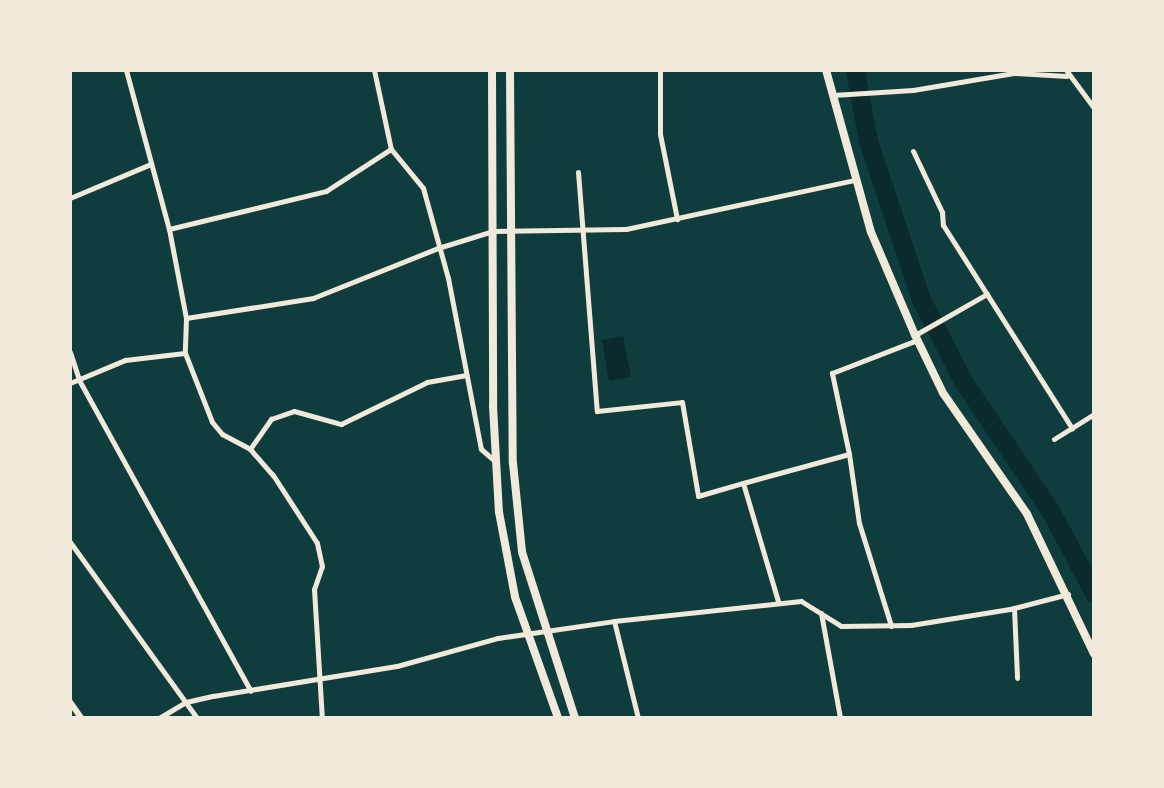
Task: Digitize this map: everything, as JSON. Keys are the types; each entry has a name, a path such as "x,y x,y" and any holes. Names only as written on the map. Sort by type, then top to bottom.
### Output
{"main road":[{"path":"492,70 495,461 506,560 527,634 558,718"},
{"path":"510,70 513,463 523,552 545,631 575,718"},
{"path":"826,70 854,180 871,232 916,337 943,393 1027,514 1068,594 1094,654"}],"street":[{"path":"126,70 169,229 186,318 186,353 212,422 222,434 250,449 273,475 317,543 322,566 314,589 323,718"},
{"path":"374,70 391,149 423,188 448,278 481,449 495,461"},
{"path":"660,70 660,134 677,219"},
{"path":"833,95 914,90 1014,73 1066,73 1094,108"},
{"path":"169,229 326,191 391,149"},
{"path":"913,151 942,212 943,225 1072,428"},
{"path":"70,198 151,164"},
{"path":"578,172 597,411 682,402 698,496 849,454"},
{"path":"186,318 313,298 438,248 494,231 511,228 626,229 854,180"},
{"path":"891,626 859,523 849,454 832,373 916,337 988,294"},
{"path":"70,352 79,380 251,691"},
{"path":"70,383 125,360 186,353"},
{"path":"250,449 271,419 294,411 341,424 427,382 466,375"},
{"path":"1055,439 1094,414"},
{"path":"743,483 778,601"},
{"path":"70,542 197,718"},
{"path":"159,718 186,702 320,679 527,634 614,621 778,601 801,601 841,626 891,626 1013,608 1068,594"},
{"path":"1013,608 1017,678"},
{"path":"821,613 840,718"},
{"path":"614,621 638,718"},
{"path":"70,702 81,718"}],"water":[{"path":"623,336 631,377 609,381 602,340"}],"waterway":[{"path":"855,70 868,141 921,299 963,381 1051,512 1094,593"}]}
